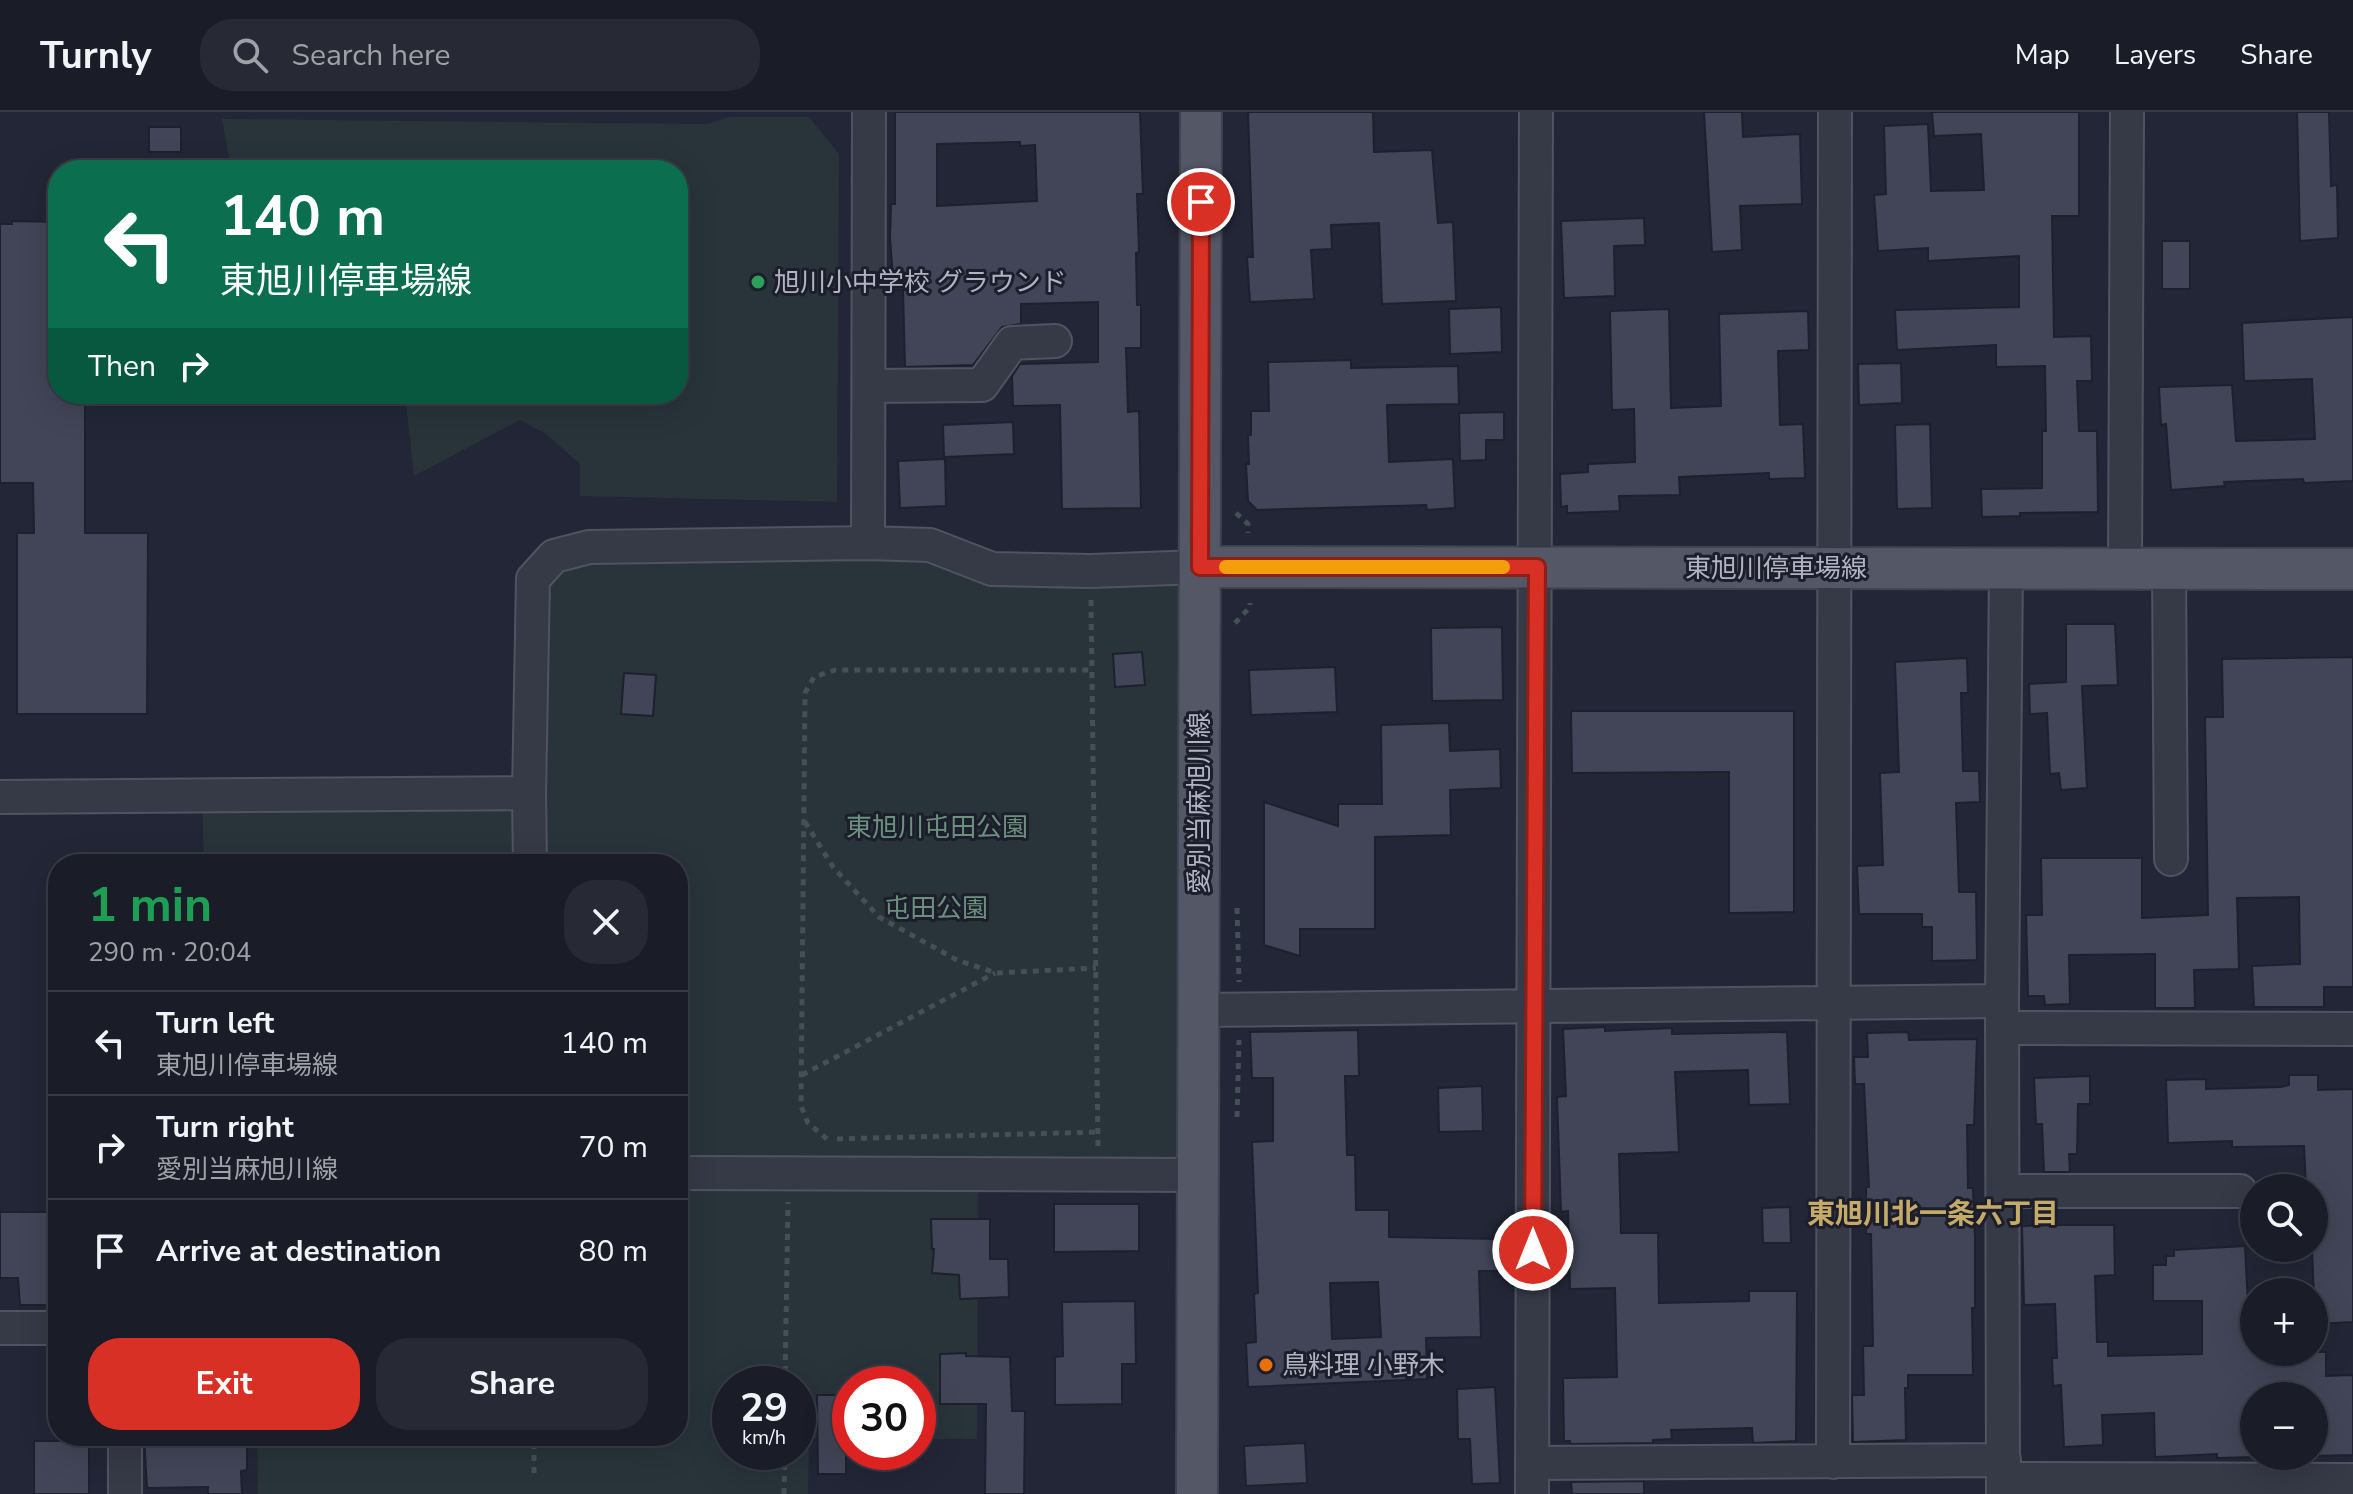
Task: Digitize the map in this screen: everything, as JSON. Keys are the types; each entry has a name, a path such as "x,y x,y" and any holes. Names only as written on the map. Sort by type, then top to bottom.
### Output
{"main road":[{"name":"愛別当麻旭川線","path":"1197,1494 1201,112"},
{"name":"東旭川停車場線","path":"1200,567 2353,569"}],"street":[{"path":"868,543 869,112"},
{"path":"1536,112 1532,1478 1833,1462 2004,1478 2353,1480"},
{"path":"1833,1462 1835,112"},
{"path":"2125,568 2127,112"},
{"path":"869,386 982,385 1012,343 1055,341"},
{"path":"530,854 533,579 554,556 589,547 868,543 930,545 992,569 1091,571 1200,567"},
{"path":"2004,1478 2006,568"},
{"path":"2169,568 2171,859"},
{"path":"0,797 529,793"},
{"path":"1199,1010 1834,1003 2003,1015 2353,1029"},
{"path":"688,1173 1198,1175"},
{"path":"2004,1191 2240,1191"},
{"path":"0,1328 48,1328"},
{"path":"125,1446 125,1494"}],"path":[{"path":"1091,571 1098,1175"},
{"path":"1092,670 835,670 814,677 805,693 801,1106 808,1123 825,1139 1098,1132"},
{"path":"804,820 833,867 879,917 957,960 996,973 1096,968"},
{"path":"802,1076 996,973"},
{"path":"785,1366 788,1173"},
{"path":"534,1446 534,1473"},
{"path":"784,1494 785,1470"}],"green space":[{"name":"旭川小中学校 グラウンド","path":"730,117 809,117 839,154 837,502 580,496 580,464 546,434 520,420 414,476 406,404 688,404 688,160 229,160 222,119 708,124"},
{"name":"東旭川屯田公園","path":"930,545 992,569 1200,567 1198,1175 978,1175 977,1439 936,1439 936,1366 832,1366 832,1438 816,1438 816,1366 712,1366 712,1470 808,1470 808,1494 258,1494 257,1446 688,1446 688,854 204,854 202,798 528,793 533,579 554,556"}],"building":[{"path":"895,112 1140,112 1143,194 1137,194 1139,252 1136,253 1141,348 1126,348 1128,412 1139,411 1141,508 1062,509 1060,405 1013,406 1012,376 1020,364 1098,362 1098,302 1021,304 1021,324 1002,327 973,365 905,367 903,290 894,290 890,238 891,204 895,204","holes":["1020,142 1020,146 1035,145 1037,201 937,206 937,144"]},
{"path":"1248,112 1373,112 1374,152 1432,150 1438,223 1453,222 1456,301 1382,304 1379,223 1331,225 1332,249 1311,250 1314,299 1250,302 1247,257 1253,257"},
{"path":"1704,112 1742,112 1743,137 1800,134 1802,204 1740,206 1742,250 1712,252"},
{"path":"1932,112 2079,112 2079,216 2052,216 2054,337 2091,336 2092,381 2077,381 2079,431 2097,431 2098,512 1982,517 1981,489 2042,488 2042,431 2046,431 2045,366 1996,367 1996,345 1897,350 1895,310 2019,307 2019,256 1928,261 1928,248 1878,251 1874,195 1886,194 1884,126 1928,124 1931,191 1984,190 1981,134 1934,136"},
{"path":"2297,112 2329,112 2331,186 2337,185 2338,238 2300,241"},
{"path":"149,127 181,127 181,152 149,152"},
{"path":"1644,218 1645,245 1614,246 1615,296 1564,298 1561,221"},
{"path":"12,221 48,222 48,404 85,404 85,533 148,533 147,714 17,714 17,533 34,533 33,483 0,483 0,224 12,224"},
{"path":"2162,241 2190,241 2190,289 2162,289"},
{"path":"1501,307 1502,352 1450,354 1449,309"},
{"path":"1669,309 1671,408 1721,406 1719,314 1808,311 1809,350 1778,351 1780,425 1803,424 1805,478 1769,479 1769,473 1679,477 1680,495 1619,496 1620,511 1567,513 1567,506 1561,507 1560,474 1588,472 1588,464 1635,462 1634,409 1612,410 1610,311"},
{"path":"2353,317 2353,481 2224,482 2225,486 2171,490 2166,424 2161,425 2159,387 2232,385 2236,441 2315,439 2312,379 2244,381 2242,323"},
{"path":"1351,360 1351,368 1458,366 1459,404 1387,405 1389,462 1453,459 1455,508 1427,510 1426,505 1257,510 1248,501 1246,464 1249,464 1251,411 1269,411 1268,362"},
{"path":"1901,363 1902,403 1859,405 1858,364"},
{"path":"1504,412 1504,440 1486,440 1486,460 1460,461 1459,413"},
{"path":"1013,422 1014,454 944,457 943,425"},
{"path":"1930,424 1932,508 1897,509 1895,425"},
{"path":"945,459 946,506 900,508 898,461"},
{"path":"2066,624 2115,624 2118,685 2082,686 2087,788 2061,790 2059,773 2050,774 2047,713 2030,714 2029,684 2066,682"},
{"path":"1502,627 1503,700 1432,701 1431,628"},
{"path":"1142,652 1145,685 1115,687 1113,654"},
{"path":"2353,657 2353,987 2324,987 2324,1007 2254,1007 2252,966 2300,964 2299,897 2237,898 2239,969 2194,970 2195,1008 2155,1008 2155,954 2069,955 2070,1004 2045,1005 2044,996 2028,996 2026,915 2042,915 2041,858 2142,858 2142,918 2208,915 2205,717 2223,717 2222,659"},
{"path":"1967,658 1968,693 1961,693 1963,771 1979,771 1980,802 1956,803 1959,892 1976,892 1977,960 1932,961 1932,927 1922,927 1922,914 1859,914 1857,866 1883,865 1880,773 1899,772 1895,662"},
{"path":"1335,667 1337,712 1251,715 1249,670"},
{"path":"624,673 656,675 653,716 621,714"},
{"path":"1571,711 1794,711 1794,912 1729,913 1729,772 1572,773"},
{"path":"1449,723 1450,751 1500,749 1501,788 1450,790 1451,835 1375,837 1375,929 1300,929 1300,956 1264,945 1264,802 1338,826 1338,804 1382,804 1381,725"},
{"path":"1605,1027 1605,1031 1672,1028 1672,1034 1787,1032 1790,1104 1749,1105 1748,1070 1675,1072 1679,1152 1619,1154 1621,1233 1658,1233 1659,1303 1749,1301 1749,1291 1797,1291 1796,1441 1753,1443 1752,1428 1671,1430 1672,1439 1653,1440 1653,1443 1570,1444 1570,1441 1564,1441 1563,1378 1617,1377 1615,1288 1570,1289 1568,1211 1561,1212 1557,1097 1566,1096 1563,1029"},
{"path":"1358,1030 1359,1076 1345,1076 1347,1155 1355,1155 1356,1210 1389,1210 1389,1237 1501,1239 1501,1271 1479,1271 1481,1337 1426,1338 1427,1379 1248,1387 1246,1343 1256,1342 1254,1294 1258,1293 1252,1142 1273,1141 1273,1078 1252,1078 1250,1032","holes":["1378,1282 1381,1337 1332,1339 1330,1283"]},
{"path":"1908,1032 1909,1040 1977,1039 1974,1125 1967,1125 1968,1188 1973,1188 1975,1238 1973,1375 1908,1375 1908,1388 1905,1388 1906,1440 1853,1442 1852,1395 1864,1395 1863,1346 1873,1346 1871,1234 1866,1234 1866,1187 1869,1187 1864,1084 1855,1084 1854,1057 1868,1057 1867,1033"},
{"path":"2289,1075 2318,1075 2318,1090 2353,1089 2353,1322 2328,1323 2328,1278 2313,1278 2313,1262 2328,1262 2328,1174 2305,1174 2304,1146 2232,1147 2232,1141 2168,1143 2166,1080 2206,1079 2206,1089 2289,1085"},
{"path":"2090,1076 2090,1104 2078,1104 2077,1154 2069,1154 2070,1172 2044,1172 2042,1124 2036,1124 2034,1078"},
{"path":"1482,1086 1483,1131 1439,1132 1438,1088"},
{"path":"1054,1204 1139,1204 1139,1251 1054,1252"},
{"path":"1790,1207 1791,1243 1763,1243 1762,1208"},
{"path":"0,1212 48,1212 48,1305 20,1305 18,1278 0,1278"},
{"path":"931,1219 990,1219 990,1259 1008,1259 1009,1297 960,1299 959,1275 932,1273 934,1249"},
{"path":"2114,1225 2115,1275 2095,1276 2097,1342 2108,1342 2108,1356 2202,1354 2202,1301 2153,1301 2153,1265 2166,1265 2166,1256 2174,1256 2174,1250 2240,1246 2240,1262 2246,1262 2247,1278 2240,1278 2240,1366 2326,1366 2326,1376 2353,1375 2353,1455 2328,1456 2328,1382 2240,1382 2240,1457 2217,1458 2217,1454 2155,1457 2154,1413 2102,1415 2103,1445 2064,1447 2061,1385 2053,1386 2052,1358 2057,1358 2055,1304 2024,1305 2022,1226"},
{"path":"1135,1301 1136,1364 1122,1364 1122,1404 1055,1405 1055,1357 1063,1356 1062,1302"},
{"path":"966,1353 966,1356 1010,1357 1012,1411 1025,1411 1024,1494 985,1494 986,1404 940,1404 940,1354"},
{"path":"1495,1387 1500,1483 1472,1484 1470,1439 1458,1439 1457,1389"},
{"path":"817,1395 832,1395 832,1470 846,1470 846,1474 818,1474"},
{"path":"34,1441 48,1441 48,1446 89,1446 89,1494 34,1494"},
{"path":"1305,1443 1307,1483 1246,1486 1244,1446"},
{"path":"145,1446 247,1446 247,1470 241,1471 242,1494 208,1494 208,1487 147,1488"},
{"path":"1644,1481 1644,1494 1572,1494 1571,1482"}],"slow traffic":[{"path":"1226,567 1503,567"}],"place":[{"name":"旭川小中学校 グラウンド","path":"758,282"},
{"name":"鳥料理 小野木","path":"1266,1365"}],"district":[{"name":"東旭川北一条六丁目","path":"1933,1213"}],"route":[{"path":"1201,202 1200,567 1537,567 1533,1250"}],"park label":[{"name":"屯田公園","path":"936,908"}]}
